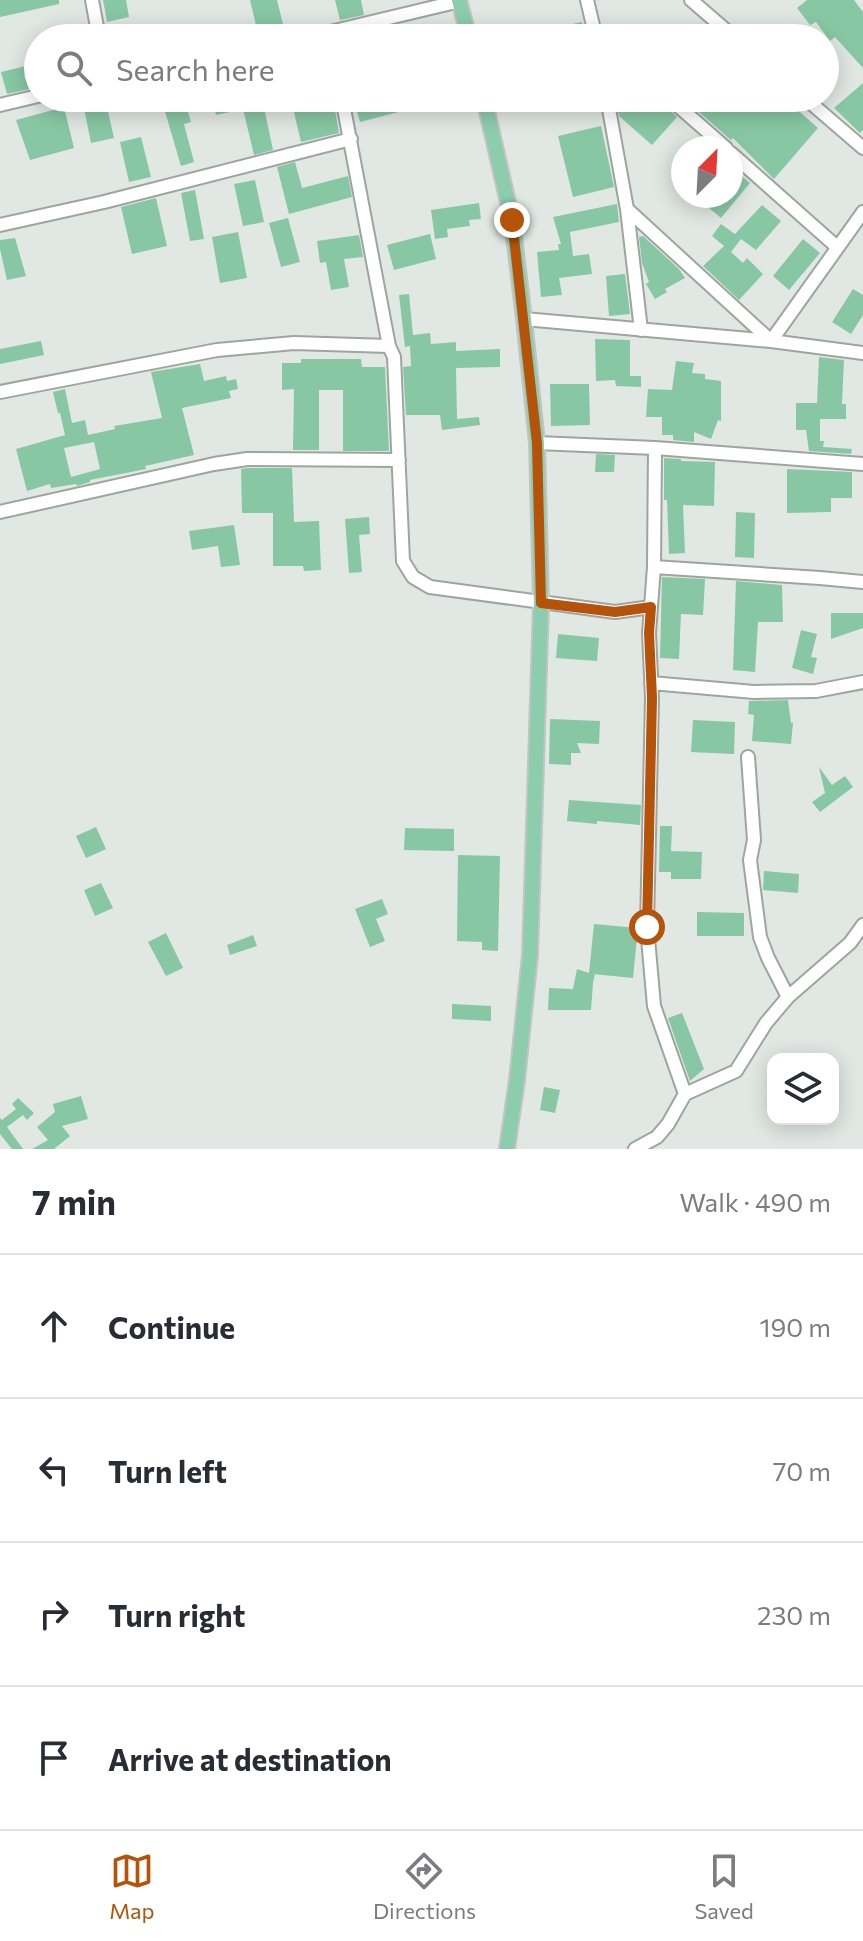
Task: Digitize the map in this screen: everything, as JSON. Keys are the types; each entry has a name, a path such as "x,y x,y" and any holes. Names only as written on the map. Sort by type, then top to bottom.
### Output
{"main road":[{"path":"460,0 466,24"},
{"path":"487,112 512,220 524,319 537,443 541,603 530,955 507,1149"}],"street":[{"path":"92,0 96,24"},
{"path":"373,24 460,0"},
{"path":"587,0 593,24"},
{"path":"691,0 719,24"},
{"path":"0,105 24,99"},
{"path":"345,112 389,346 394,357 403,561 413,577 430,587 615,612 651,607"},
{"path":"610,112 627,209 641,330"},
{"path":"685,112 712,136"},
{"path":"821,112 863,148"},
{"path":"0,225 351,139"},
{"path":"743,164 837,247"},
{"path":"627,209 771,341"},
{"path":"771,341 863,212"},
{"path":"524,319 771,341 863,353"},
{"path":"0,392 217,350 294,343 389,346"},
{"path":"537,443 655,448 863,464"},
{"path":"655,448 654,567 649,633 647,927 654,1006 685,1094"},
{"path":"0,512 247,459 399,460"},
{"path":"654,567 863,582"},
{"path":"651,683 754,692 816,691 863,682"},
{"path":"748,757 754,840 750,860 760,937 788,997"},
{"path":"635,1149 657,1137 685,1094 736,1071 766,1023 788,997 850,943 863,925"}],"building":[{"path":"0,0 59,0 59,4 0,17"},
{"path":"103,0 126,0 129,17 107,22"},
{"path":"250,0 277,0 283,24 256,24"},
{"path":"335,0 361,0 364,15 340,20"},
{"path":"807,0 854,0 863,12 863,68 839,41 839,24 809,24 797,8"},
{"path":"24,66 24,90 7,94 1,72"},
{"path":"863,83 863,130 860,133 838,112 839,104"},
{"path":"46,112 65,112 74,148 30,160 16,120"},
{"path":"85,112 108,112 114,138 91,143"},
{"path":"165,112 188,112 191,122 184,124 194,162 181,166"},
{"path":"244,112 265,112 273,150 254,155"},
{"path":"294,112 335,112 339,133 301,142"},
{"path":"357,112 399,112 360,122"},
{"path":"618,112 672,112 677,117 652,145"},
{"path":"699,112 800,112 818,128 774,179 743,148 743,136 726,136"},
{"path":"601,126 614,187 573,197 558,136"},
{"path":"141,137 151,177 129,182 120,142"},
{"path":"295,162 302,188 348,176 352,197 289,214 277,167"},
{"path":"743,177 750,183 743,191"},
{"path":"255,180 264,222 243,226 234,184"},
{"path":"195,190 204,239 190,241 181,193"},
{"path":"156,198 167,246 132,254 121,207"},
{"path":"479,203 481,219 469,220 470,226 447,229 448,237 435,239 431,210"},
{"path":"617,204 619,222 570,232 573,256 589,254 592,274 559,278 562,295 541,297 537,252 559,250 558,244 561,244 553,217"},
{"path":"762,205 781,221 756,250 741,239 731,252 743,263 747,258 763,274 739,300 703,266 724,246 712,236 721,224 735,234"},
{"path":"709,208 729,208 721,218"},
{"path":"288,218 300,262 281,267 269,223"},
{"path":"238,232 247,278 220,283 212,237"},
{"path":"430,234 436,259 394,270 387,245"},
{"path":"359,235 363,257 344,259 349,287 331,290 326,262 320,263 317,241"},
{"path":"643,236 685,278 665,289 667,292 655,299 646,284 649,282 642,263 639,237"},
{"path":"15,238 26,276 7,280 0,240"},
{"path":"803,239 820,253 789,290 773,276"},
{"path":"625,274 630,314 609,316 606,276"},
{"path":"853,289 863,295 863,315 851,334 832,322"},
{"path":"409,294 413,335 430,333 431,344 456,342 456,351 500,349 500,367 456,368 457,419 479,417 480,425 442,430 440,415 406,415 403,367 411,366 410,346 405,347 399,295"},
{"path":"595,339 630,340 630,376 641,376 641,387 616,386 615,380 596,381"},
{"path":"41,341 44,355 0,364 0,349"},
{"path":"819,357 844,360 842,404 846,404 846,419 820,419 820,441 824,441 823,447 852,449 851,454 809,451 806,430 796,430 796,403 817,403"},
{"path":"301,359 361,359 362,367 385,367 389,451 343,451 343,390 319,390 319,450 293,450 294,389 282,390 282,363 301,363"},
{"path":"676,361 694,363 692,373 705,374 705,379 721,381 721,421 718,420 711,439 694,432 694,442 673,440 673,435 662,435 662,417 646,417 648,389 672,390"},
{"path":"200,364 204,381 226,376 227,381 236,379 238,389 229,391 231,398 182,408 194,455 90,480 77,486 51,488 50,484 27,491 16,449 65,435 53,392 65,389 72,423 85,420 88,435 115,429 114,426 162,418 151,372","holes":["94,442 100,469 71,477 64,448"]},
{"path":"550,384 589,384 590,425 551,426"},
{"path":"596,454 615,455 614,472 595,472"},
{"path":"664,458 715,462 714,506 683,505 685,553 669,554"},
{"path":"292,468 294,522 319,521 321,570 304,571 303,566 273,566 273,513 242,513 241,469"},
{"path":"787,469 852,472 852,498 831,498 831,512 787,513"},
{"path":"736,512 755,513 754,558 735,557"},
{"path":"369,517 370,534 359,535 362,572 349,573 345,519"},
{"path":"234,525 240,565 221,567 218,546 192,550 189,531"},
{"path":"662,577 705,579 703,615 681,614 679,659 660,658"},
{"path":"736,581 782,585 783,622 758,622 755,672 733,670"},
{"path":"831,613 863,613 863,628 831,639"},
{"path":"801,630 817,634 811,657 817,658 813,674 792,668"},
{"path":"558,634 599,638 597,661 556,658"},
{"path":"788,700 793,723 791,744 752,741 754,715 748,714 749,701"},
{"path":"550,719 600,721 599,744 577,743 581,753 571,753 571,765 549,764"},
{"path":"693,720 735,722 734,754 691,752"},
{"path":"819,767 832,785 845,776 853,787 820,812 812,802 825,793"},
{"path":"569,800 641,805 640,825 567,821"},
{"path":"660,826 672,826 671,851 702,852 701,879 671,879 671,872 659,872"},
{"path":"96,827 106,849 86,858 76,836"},
{"path":"405,828 454,829 454,851 404,850"},
{"path":"458,855 500,856 498,951 482,950 482,942 457,941"},
{"path":"764,871 799,874 798,893 763,890"},
{"path":"101,883 113,908 95,916 84,890"},
{"path":"382,899 388,914 376,919 385,941 370,947 355,909"},
{"path":"697,912 744,913 744,936 697,936"},
{"path":"594,924 638,928 633,978 595,974 591,1010 548,1010 549,988 573,989 577,969 589,973"},
{"path":"166,933 183,968 166,976 148,942"},
{"path":"253,935 257,946 230,955 227,945"},
{"path":"452,1004 491,1006 491,1021 452,1019"},
{"path":"682,1013 704,1069 690,1081 668,1018"},
{"path":"544,1087 560,1090 555,1113 540,1110"},
{"path":"81,1096 88,1119 62,1126 70,1136 54,1149 32,1149 48,1140 37,1127 55,1112 53,1104"},
{"path":"18,1098 34,1113 27,1120 23,1115 7,1127 23,1149 12,1149 0,1134 0,1118 2,1120 16,1109 12,1104"}],"route":[{"path":"512,220 537,443 541,603 615,612 651,607 647,927"}]}
